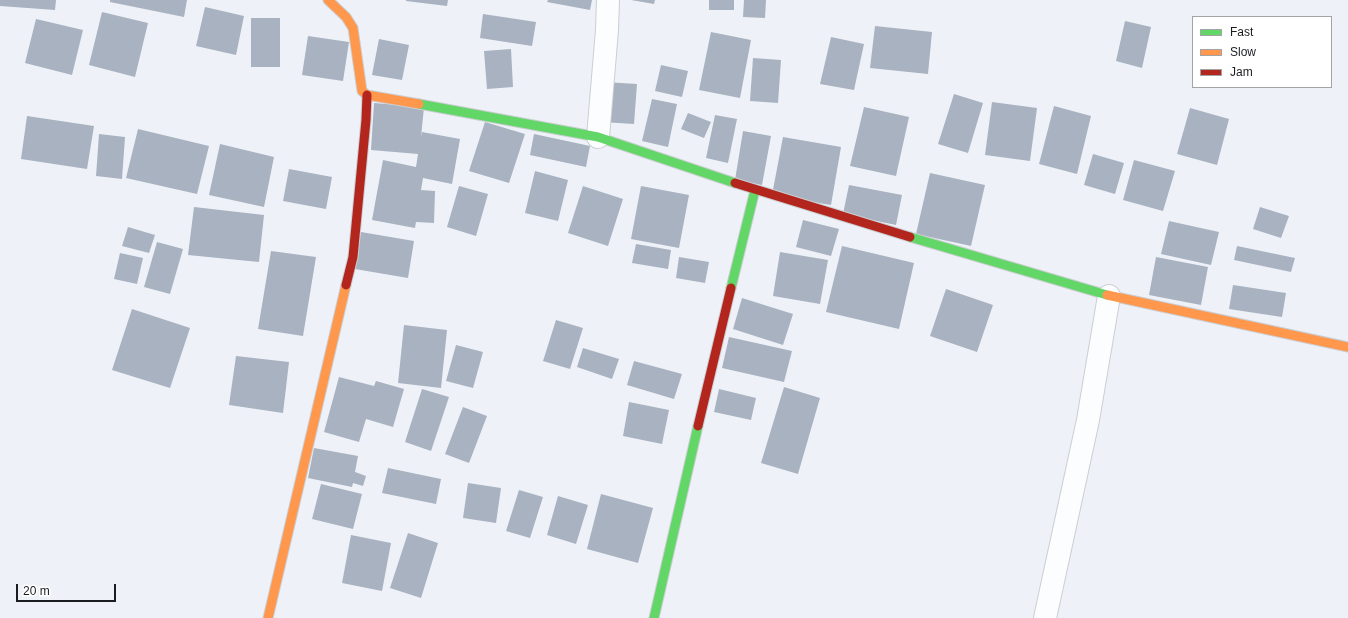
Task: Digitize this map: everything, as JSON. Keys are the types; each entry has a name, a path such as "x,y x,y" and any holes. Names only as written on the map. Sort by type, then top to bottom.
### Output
{"street":[{"path":"328,0 346,17 353,28 362,91 367,95 598,137 755,190 1110,296 1348,347"},
{"path":"598,137 608,0"},
{"path":"268,618 353,257 367,95"},
{"path":"654,618 755,190"},
{"path":"1046,618 1088,420 1110,296"}],"building":[{"path":"0,0 56,0 55,10 0,6"},
{"path":"110,0 187,0 184,17 110,2"},
{"path":"406,0 448,0 447,6"},
{"path":"548,0 592,0 590,10 547,2"},
{"path":"631,0 655,0 654,4"},
{"path":"709,0 734,0 734,10 709,10"},
{"path":"744,0 766,0 765,18 743,17"},
{"path":"205,7 244,16 236,55 196,46"},
{"path":"102,12 148,23 135,77 89,65"},
{"path":"483,14 536,22 532,46 480,38"},
{"path":"251,18 280,18 280,67 251,67"},
{"path":"36,19 83,30 72,75 25,63"},
{"path":"1125,21 1151,27 1142,68 1116,61"},
{"path":"875,26 932,32 928,74 870,68"},
{"path":"711,32 751,40 740,98 699,90"},
{"path":"308,36 349,42 343,81 302,75"},
{"path":"831,37 864,44 854,90 820,84"},
{"path":"379,39 409,45 402,80 372,75"},
{"path":"511,49 513,87 487,89 484,51"},
{"path":"753,58 781,60 778,103 750,101"},
{"path":"661,65 688,71 682,97 655,91"},
{"path":"605,82 637,84 634,124 602,122"},
{"path":"954,94 983,103 968,153 938,144"},
{"path":"652,99 677,104 668,147 642,141"},
{"path":"992,102 1037,108 1030,161 985,155"},
{"path":"374,103 424,107 421,137 422,132 460,139 452,184 423,178 421,190 435,191 434,223 416,222 415,228 372,220 383,160 416,167 418,154 371,150"},
{"path":"1054,106 1091,116 1077,174 1039,164"},
{"path":"864,107 909,117 896,176 850,166"},
{"path":"1190,108 1229,119 1217,165 1177,154"},
{"path":"688,113 711,122 704,138 681,129"},
{"path":"715,115 737,119 728,163 706,158"},
{"path":"27,116 94,126 87,169 21,159"},
{"path":"485,122 525,134 509,183 469,171"},
{"path":"138,129 209,146 197,194 126,178"},
{"path":"743,131 771,136 762,185 735,180"},
{"path":"99,134 125,137 122,179 96,176"},
{"path":"534,134 590,146 586,167 530,155"},
{"path":"783,137 841,147 831,205 772,195"},
{"path":"220,144 274,157 264,207 209,195"},
{"path":"1093,154 1124,163 1115,194 1084,185"},
{"path":"1134,160 1175,171 1163,211 1123,200"},
{"path":"289,169 332,177 326,209 283,201"},
{"path":"535,171 568,180 558,221 525,213"},
{"path":"930,173 985,185 971,246 916,234"},
{"path":"849,185 902,195 896,225 843,214"},
{"path":"459,186 488,194 476,236 447,227"},
{"path":"583,186 623,199 608,246 568,233"},
{"path":"641,186 689,195 679,248 631,239"},
{"path":"194,207 264,215 259,262 188,255"},
{"path":"1260,207 1289,216 1281,238 1253,229"},
{"path":"803,220 839,229 831,256 796,247"},
{"path":"1169,221 1219,232 1211,265 1161,254"},
{"path":"128,227 155,235 149,253 122,246"},
{"path":"361,232 414,241 408,278 355,269"},
{"path":"157,242 183,249 170,294 144,287"},
{"path":"636,244 671,250 668,269 632,263"},
{"path":"842,246 914,263 899,329 826,312"},
{"path":"1237,246 1295,258 1291,272 1234,260"},
{"path":"271,251 316,257 303,336 258,329"},
{"path":"780,252 828,260 820,304 773,296"},
{"path":"120,253 143,258 137,284 114,279"},
{"path":"679,257 709,262 705,283 676,278"},
{"path":"1156,257 1208,267 1201,305 1149,295"},
{"path":"1233,285 1286,293 1282,317 1229,309"},
{"path":"946,289 993,305 977,352 930,336"},
{"path":"742,298 793,314 783,345 733,329"},
{"path":"132,309 190,328 170,388 112,370"},
{"path":"556,320 583,328 570,369 543,361"},
{"path":"404,325 447,330 441,388 398,383"},
{"path":"729,337 792,351 784,382 722,368"},
{"path":"456,345 483,352 473,388 446,381"},
{"path":"583,348 619,359 612,379 577,367"},
{"path":"236,356 289,362 283,413 229,405"},
{"path":"634,361 682,374 674,399 627,385"},
{"path":"339,377 374,386 376,381 404,389 393,427 366,419 359,442 324,432"},
{"path":"784,387 820,398 798,474 761,463"},
{"path":"422,389 449,397 431,451 405,442"},
{"path":"719,389 756,398 751,420 714,412"},
{"path":"629,402 669,410 662,444 623,436"},
{"path":"463,407 487,416 469,463 445,454"},
{"path":"314,448 358,456 355,472 366,476 363,486 353,483 352,487 308,478"},
{"path":"388,468 441,479 436,504 382,493"},
{"path":"468,483 501,488 496,523 463,518"},
{"path":"321,484 362,494 353,529 312,519"},
{"path":"519,490 543,497 530,538 506,531"},
{"path":"601,494 653,508 638,563 587,549"},
{"path":"558,496 588,505 576,544 547,535"},
{"path":"408,533 438,543 421,598 390,588"},
{"path":"351,535 391,543 382,591 342,583"}],"traffic: fast":[{"path":"419,104 598,137 735,183"},
{"path":"731,288 755,190"},
{"path":"910,237 1107,295"},
{"path":"654,618 698,426"}],"traffic: slow":[{"path":"328,0 346,17 353,28 362,91 367,95 419,104"},
{"path":"268,618 346,285"},
{"path":"1107,295 1348,347"}],"traffic: jam":[{"path":"346,285 353,257 367,95"},
{"path":"735,183 910,237"},
{"path":"698,426 731,288"}]}
